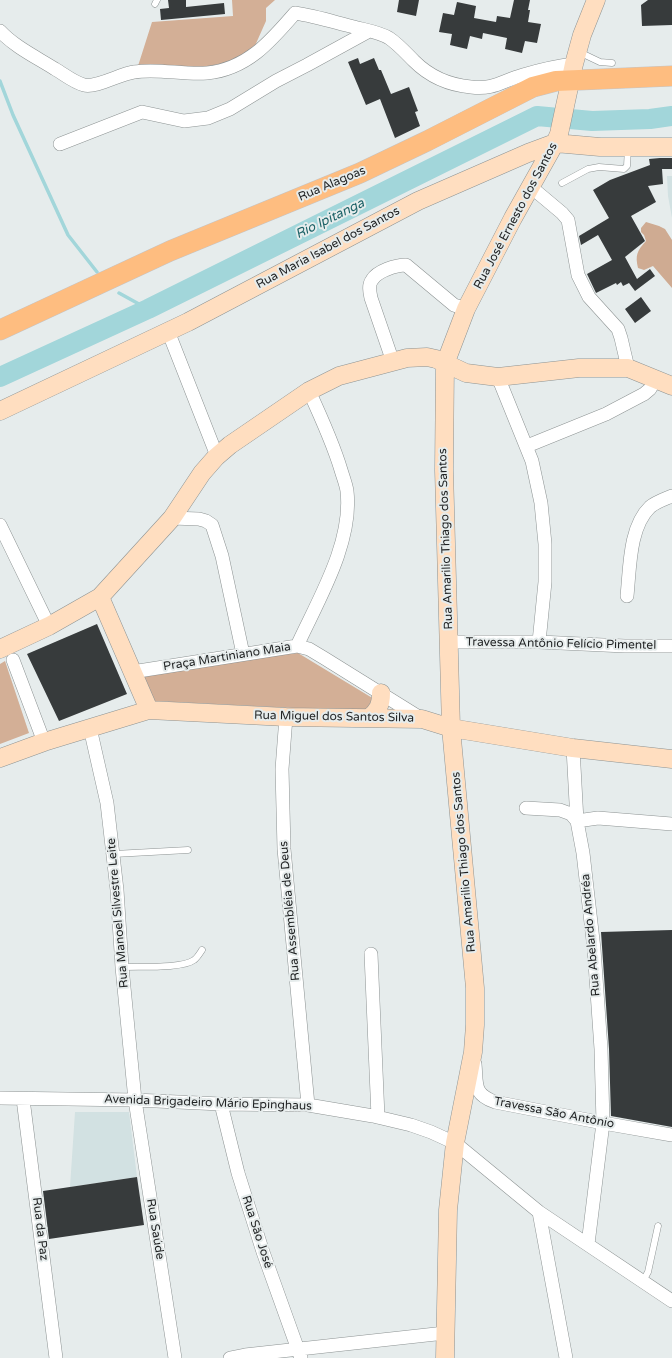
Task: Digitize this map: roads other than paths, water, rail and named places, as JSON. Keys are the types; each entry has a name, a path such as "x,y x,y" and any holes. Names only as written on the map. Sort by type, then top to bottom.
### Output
{"main road":[{"name":"Rua José Ernesto dos Santos","path":"575,65 583,0"},
{"name":"Rua José Ernesto dos Santos","path":"444,364 466,309 513,218 557,139 575,65 596,0"},
{"name":"Rua Alagoas","path":"0,330 170,251 360,173 533,87 556,81 575,65 672,76"},
{"name":"Rua Maria Isabel dos Santos","path":"0,411 168,331 418,201 557,139 628,147 672,147"},
{"path":"7,654 49,626 100,597 172,518 202,473 217,456 230,445 309,391 339,376 407,358 427,357 436,359 466,373 498,377 579,368 628,368 672,386"},
{"name":"Rua Amarilio Thiago dos Santos","path":"444,364 444,470 451,728 475,988 474,1052 455,1143 448,1210 445,1358"},
{"path":"100,597 149,710"},
{"path":"369,718 379,708 381,693"},
{"name":"Rua Miguel dos Santos Silva","path":"0,758 44,742 149,710 286,717 422,719 451,728 573,748 672,759"}],"street":[{"path":"0,30 9,40 28,53 70,79 85,85 98,83 133,72 206,73 238,64 260,50 295,13 309,15 369,31 388,38 405,51 432,76 462,86 486,88 494,87 525,74 557,66 575,65"},
{"path":"60,144 142,112 184,121 208,118 230,109 276,81 369,31"},
{"path":"531,187 562,213 568,220 578,275 589,297 618,329 628,368"},
{"path":"393,362 369,289 372,280 378,274 398,265 406,265 454,305 466,309"},
{"path":"168,331 217,456"},
{"path":"498,377 527,446 532,461 541,502 545,544 546,582 539,642"},
{"path":"527,446 606,414 650,390 656,379"},
{"path":"297,646 339,554 345,533 348,512 347,490 339,463 309,391"},
{"path":"627,596 637,528 642,517 651,506 672,496"},
{"path":"172,518 199,519 212,525 222,556 243,654"},
{"path":"0,524 49,626"},
{"name":"Travessa Antônio Felício Pimentel","path":"449,642 539,642 625,646 672,646"},
{"name":"Praça Martiniano Maia","path":"132,672 297,646 309,649 422,719"},
{"path":"7,654 44,742"},
{"name":"Rua Assembléia de Deus","path":"286,717 282,769 284,849 308,1105"},
{"name":"Rua Manoel Silvestre Leite","path":"90,728 107,803 114,854 122,967 135,1100"},
{"name":"Rua Abelardo Andréa","path":"573,748 577,821 580,830 594,949 601,1049 603,1123 588,1244"},
{"path":"526,808 560,810 571,814 577,821 598,818 672,824"},
{"path":"371,954 378,1117"},
{"name":"Travessa São Antônio","path":"474,1052 477,1089 486,1099 603,1123 672,1135"},
{"name":"Avenida Brigadeiro Mário Epinghaus","path":"0,1098 308,1105 378,1117 411,1125 455,1143 539,1212 672,1301"},
{"name":"Rua da Paz","path":"23,1099 56,1358"},
{"name":"Rua Saúde","path":"135,1100 175,1358"},
{"name":"Rua São José","path":"221,1104 238,1173 263,1252 299,1354"},
{"path":"539,1212 566,1358"},
{"path":"230,1358 299,1354 445,1333"}],"lane":[{"path":"575,65 600,62 612,63"},
{"path":"562,183 588,169 599,167 624,169 627,166 628,147"},
{"path":"114,854 188,850"},
{"path":"122,967 166,966 186,963 194,960 202,950"},
{"path":"643,1281 648,1272 658,1226"}],"waterway":[{"path":"0,81 13,115 68,235 97,272"},
{"name":"Rio Ipitanga","path":"0,377 148,309 537,116 592,121 650,119 672,116"},
{"path":"119,293 148,309"}]}
